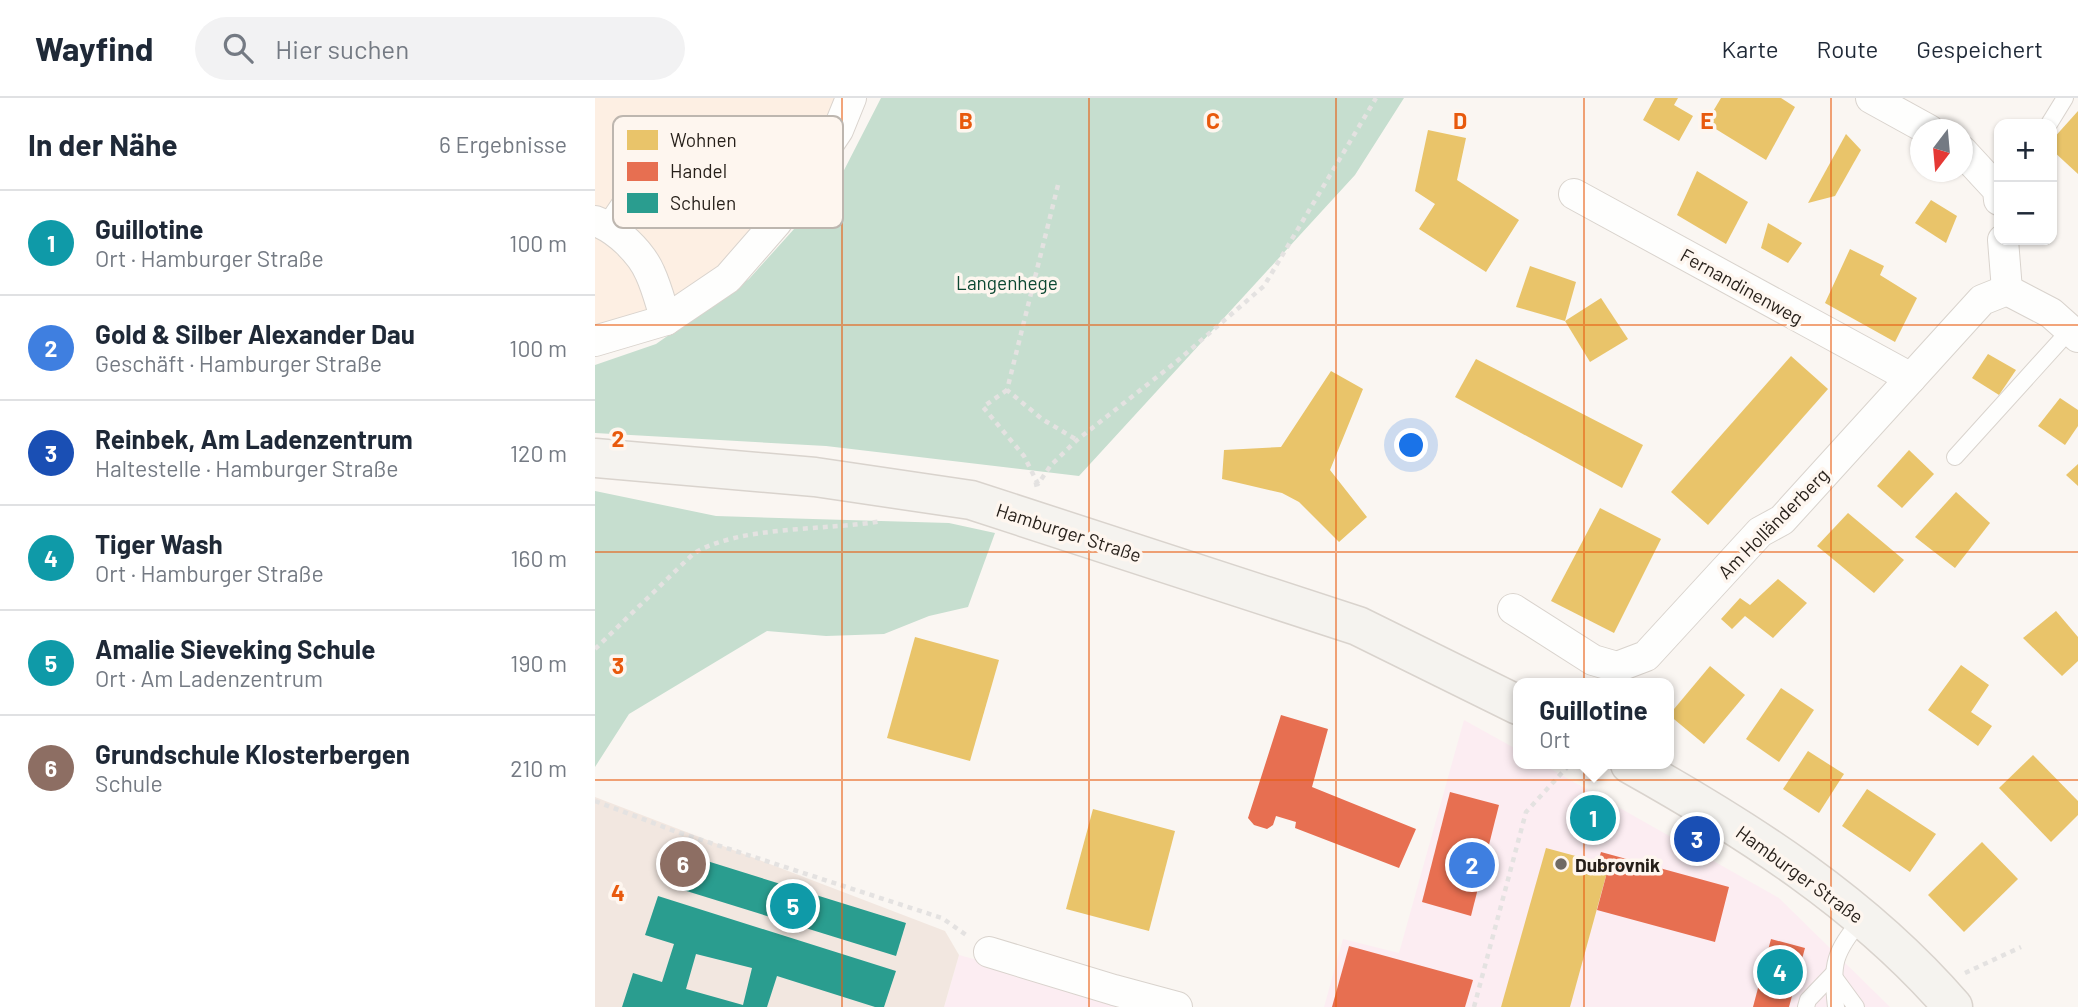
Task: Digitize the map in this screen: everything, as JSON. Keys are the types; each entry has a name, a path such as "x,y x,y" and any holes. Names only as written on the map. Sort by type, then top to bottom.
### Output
{"main road":[{"name":"Hamburger Straße","path":"595,458 815,477 971,500 1358,626 1513,703"},
{"name":"Hamburger Straße","path":"1638,769 1759,841 1863,919 1944,997"}],"street":[{"path":"843,118 851,98"},
{"path":"1871,98 1910,120"},
{"path":"1973,163 1994,187"},
{"name":"Fernandinenweg","path":"1574,194 1911,378"},
{"path":"600,223 629,244 650,271 666,320"},
{"path":"595,341 666,320 728,278 772,228"},
{"path":"2003,245 2007,290 2051,313 2074,333"},
{"name":"Am Holländerberg","path":"1513,609 1593,660 1617,667 1646,656 1760,532 1782,520 1982,300 2007,290"},
{"path":"989,952 1177,1007"}],"lane":[{"path":"2052,119 2065,98"},
{"path":"600,223 613,207"},
{"path":"1955,457 2074,333"},
{"path":"1806,1007 1808,1000 1832,975 1844,940 1863,919"},
{"path":"1832,975 1836,1007"},
{"path":"1832,975 1856,1007"}],"path":[{"path":"1024,487 1038,484 1051,465 1077,440 1264,286 1376,98"},
{"path":"1038,484 1024,456 983,407 1007,390 1058,185"},
{"path":"1007,390 1042,419 1077,440"},
{"path":"595,649 692,554 709,543 729,538 849,527 890,520"},
{"path":"1474,1007 1526,812 1565,769"},
{"path":"595,801 677,832 942,918 989,952"},
{"path":"1944,997 2021,947"}],"shaded area":[{"path":"595,98 851,98 839,116 613,116 613,228 762,228 728,278 595,341"},
{"path":"1464,720 1513,747 1513,769 1551,769 1779,898 1890,1007 1324,1007 1343,939 1399,953"},
{"path":"595,797 945,931 959,955 944,1007 595,1007"},
{"path":"959,955 1150,1007 944,1007"}],"green space":[{"name":"Langenhege","path":"881,98 1404,98 1355,175 1079,476 826,446 595,433 595,365 656,344 749,279 795,228 843,228 843,172"},
{"path":"595,491 716,516 949,523 995,533 968,607 929,616 884,634 826,636 767,631 629,714 595,767"}],"building: Wohnen":[{"path":"1655,98 1678,98 1674,105 1693,116 1679,141 1643,120"},
{"path":"1721,98 1781,98 1795,107 1766,160 1706,123"},
{"path":"2078,111 2078,174 2057,155 2057,134"},
{"path":"1428,130 1466,138 1457,180 1519,220 1486,272 1419,229 1435,204 1415,191"},
{"path":"1846,134 1861,150 1835,196 1808,203"},
{"path":"1697,171 1748,202 1726,244 1677,215"},
{"path":"1931,200 1957,216 1946,243 1915,223"},
{"path":"1768,223 1802,243 1788,263 1761,248"},
{"path":"1850,249 1884,266 1880,275 1917,298 1895,342 1825,303"},
{"path":"1530,266 1576,282 1565,321 1516,307"},
{"path":"1601,298 1628,339 1590,362 1565,321"},
{"path":"1988,354 2016,370 1999,395 1972,378"},
{"path":"1791,356 1828,389 1708,525 1671,492"},
{"path":"1476,359 1643,445 1622,488 1455,397"},
{"path":"1331,371 1363,389 1330,470 1367,517 1339,542 1299,502 1282,493 1222,479 1224,450 1281,447"},
{"path":"2060,398 2078,410 2078,426 2065,445 2038,426"},
{"path":"1909,450 1934,474 1902,508 1877,486"},
{"path":"2078,464 2078,486 2066,475"},
{"path":"1956,492 1990,523 1955,568 1915,537"},
{"path":"1600,508 1661,539 1614,633 1551,601"},
{"path":"1848,513 1904,560 1874,593 1817,546"},
{"path":"1778,579 1807,603 1773,638 1745,616 1732,629 1721,619 1740,598 1750,605"},
{"path":"2056,611 2078,637 2078,661 2062,676 2023,638"},
{"path":"915,637 999,660 970,761 887,738"},
{"path":"1961,665 1989,685 1971,712 1992,726 1978,746 1928,710"},
{"path":"1710,666 1745,695 1704,744 1674,719 1674,709"},
{"path":"1781,688 1814,710 1779,762 1746,739"},
{"path":"1808,751 1844,774 1819,813 1783,789"},
{"path":"2033,755 2078,801 2078,815 2051,842 1999,788"},
{"path":"1867,789 1936,834 1910,872 1842,826"},
{"path":"1093,809 1175,831 1149,931 1066,909"},
{"path":"1982,842 2018,879 1964,932 1928,895"},
{"path":"1546,848 1609,865 1570,1007 1501,1007"}],"building: Handel":[{"path":"1281,715 1328,729 1312,787 1416,829 1399,868 1295,828 1296,822 1276,816 1273,825 1267,829 1254,825 1248,818"},
{"path":"1450,792 1499,805 1471,916 1422,902"},
{"path":"1601,852 1729,887 1715,942 1597,910 1609,865 1598,862"},
{"path":"1771,939 1805,948 1789,1007 1753,1007"},
{"path":"1349,946 1473,980 1465,1007 1332,1007"}],"building: Schulen":[{"path":"691,856 906,923 896,956 680,889"},
{"path":"658,896 896,971 884,1007 875,1007 777,976 767,1007 622,1007 633,973 662,982 674,944 645,935","holes":["696,954 752,968 743,1005 686,989"]}],"place":[{"name":"Guillotine","path":"1593,818"},
{"name":"Reinbek, Am Ladenzentrum","path":"1697,839"},
{"name":"Grundschule Klosterbergen","path":"683,864"},
{"name":"Dubrovnik","path":"1561,864"},
{"name":"Gold & Silber Alexander Dau","path":"1472,865"},
{"name":"Amalie Sieveking Schule","path":"793,906"},
{"name":"Tiger Wash","path":"1780,972"}]}
